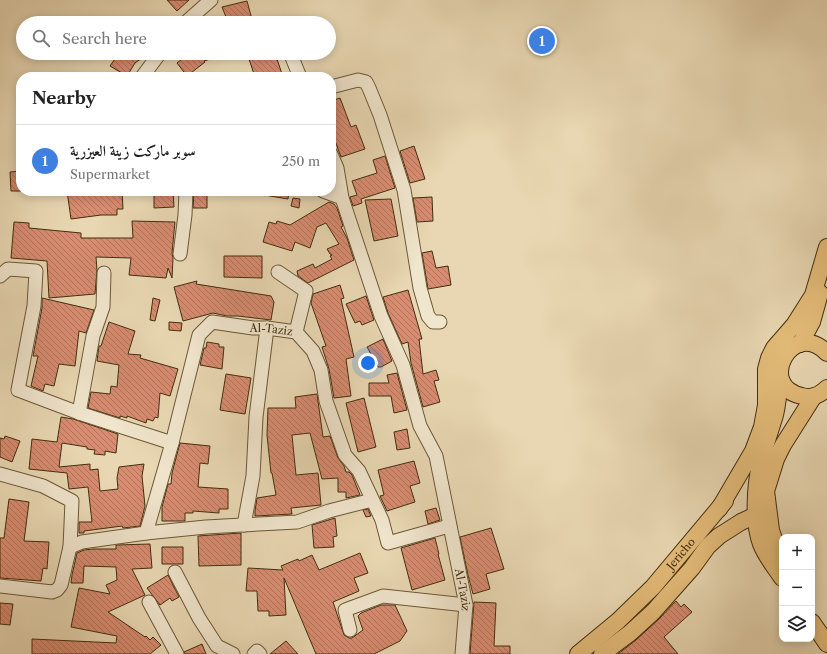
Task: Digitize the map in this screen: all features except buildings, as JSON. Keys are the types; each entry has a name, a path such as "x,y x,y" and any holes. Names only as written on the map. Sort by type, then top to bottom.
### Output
{"main road":[{"path":"719,509 753,451 762,426 766,404 766,369 769,358 781,339 794,325 813,295 827,247"},
{"path":"800,344 815,313 823,284 827,252"},
{"path":"779,574 761,544 756,514 760,465 778,402 780,368 784,356 792,347 800,344 808,343 816,345 827,353"},
{"path":"780,376 789,391 801,396 823,392"},
{"path":"779,554 771,530 766,491 776,459 795,425 823,392"},
{"name":"Jericho","path":"578,654 618,621 653,587 746,477 768,439"},
{"name":"Jericho","path":"602,654 630,633 653,612 692,568 708,546 719,536 756,514 767,500"},
{"path":"815,626 827,644"}],"street":[{"path":"194,16 211,0"},
{"path":"146,72 155,60"},
{"path":"293,60 298,72"},
{"path":"336,87 358,80 366,82 370,88 404,190 420,288 428,316 433,322 440,322"},
{"name":"Al-Taziz","path":"336,166 342,198 381,316 403,365 420,426 436,456 466,605 462,654"},
{"path":"180,254 186,196"},
{"path":"336,196 342,198"},
{"path":"0,276 8,269 36,271 34,306 18,390 79,413 172,443"},
{"path":"278,272 306,291 296,332"},
{"path":"79,413 94,336 102,307 104,273"},
{"name":"Al-Taziz","path":"146,533 172,443 199,335 212,322 296,332 313,351 321,370 326,401 345,455 359,471 382,520 388,543 449,526"},
{"path":"244,525 253,476 256,417 267,328"},
{"path":"0,474 43,486 72,501 70,547 61,585 57,590 52,592 0,586"},
{"path":"70,547 82,542 146,533 297,522 329,511 372,500"},
{"path":"175,572 199,618 217,646 233,654"},
{"path":"350,630 345,610 382,596 466,605"},
{"path":"149,602 177,654"},
{"path":"254,654 257,651 260,654"}],"place":[{"name":"سوبر ماركت زينة العيزرية","path":"542,41"}]}
